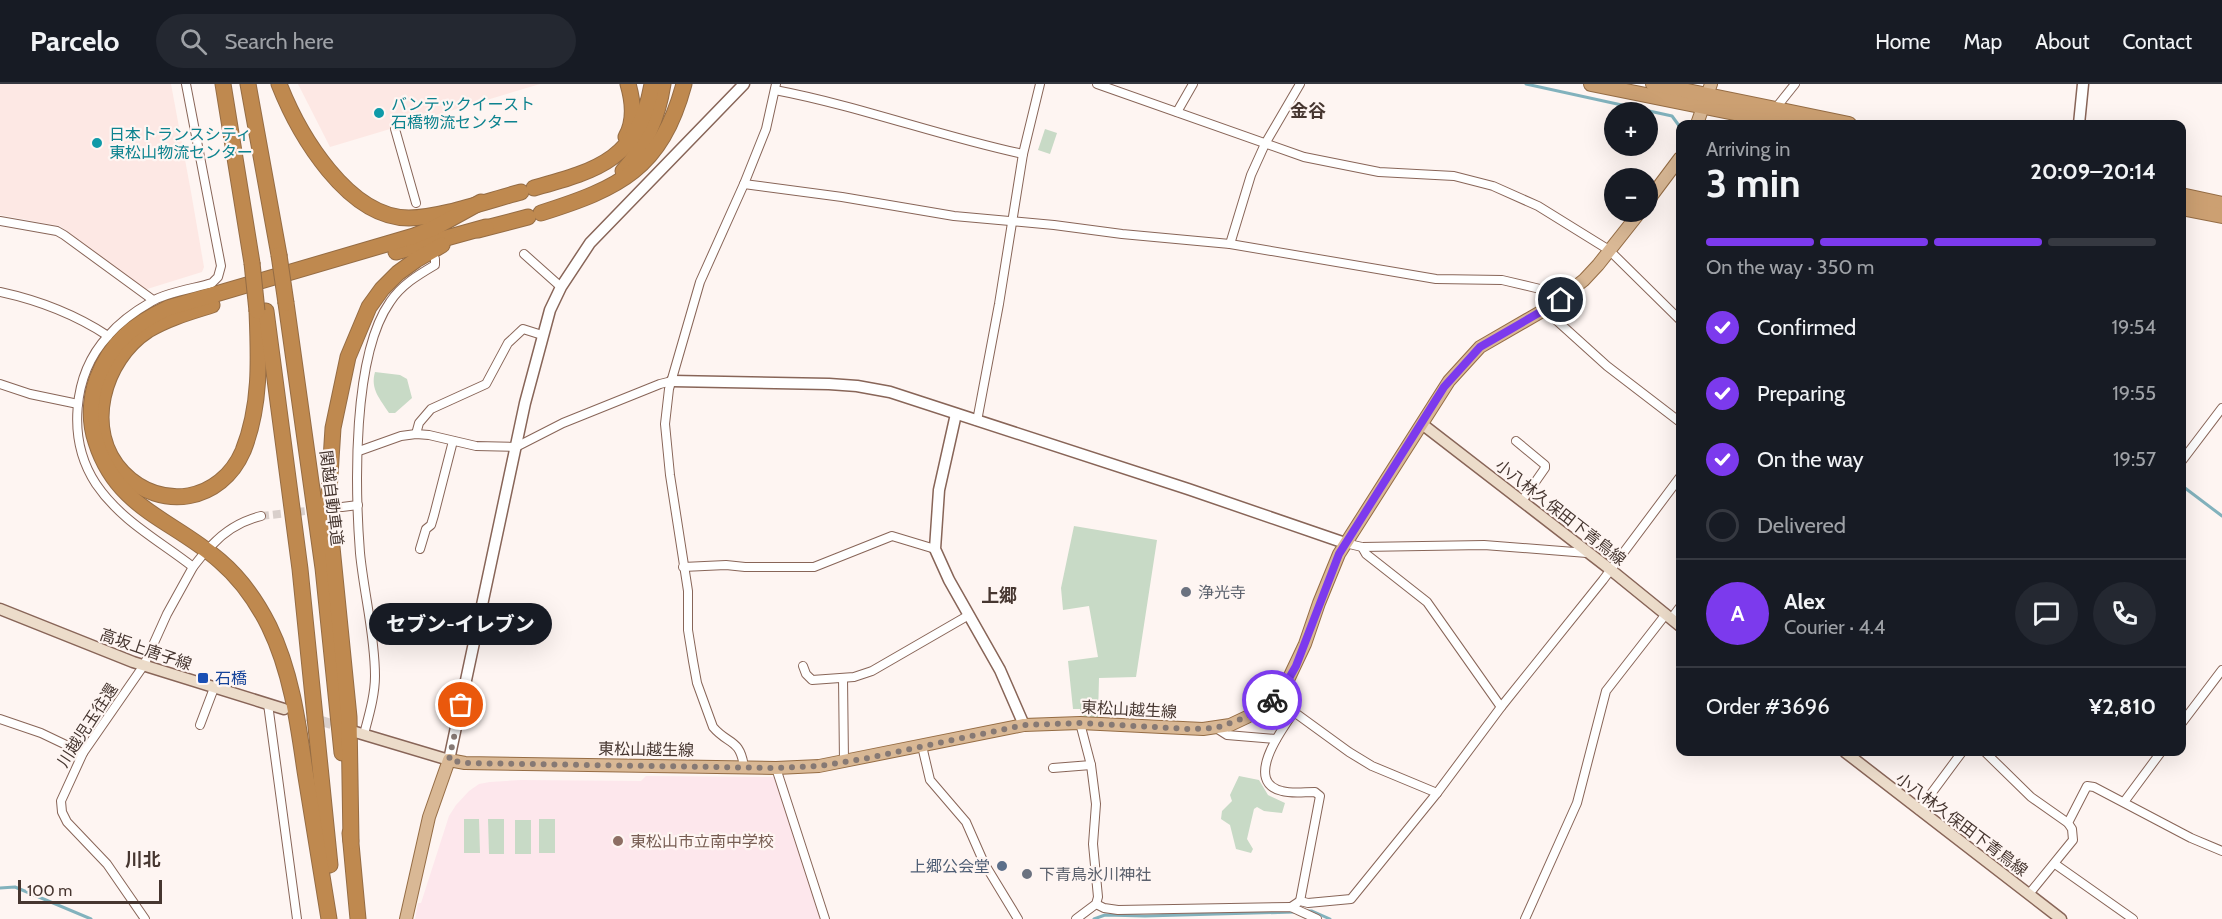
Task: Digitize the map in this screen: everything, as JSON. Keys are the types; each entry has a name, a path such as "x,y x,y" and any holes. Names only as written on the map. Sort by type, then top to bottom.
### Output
{"highway":[{"path":"224,84 255,262 300,569 335,919"},
{"name":"関越自動車道","path":"248,84 279,255 321,556 358,919"},
{"path":"279,84 299,128 315,152 350,191 365,204 378,212 394,217 425,217 570,178 603,164 621,152 640,126 652,84"},
{"path":"603,164 614,154 628,132 632,107 628,84"},
{"path":"592,195 617,177 643,145 653,126 663,84"},
{"path":"261,310 255,406 242,453 233,468 211,489 180,497 156,493 134,483 121,471 112,457 102,424 101,405 104,389 116,364 132,342 148,330 216,303 535,215 612,186 646,161 658,145 669,127 684,84"},
{"path":"1591,84 1707,95 1778,120"},
{"path":"1653,84 1829,120"},
{"path":"2186,196 2222,204"},
{"path":"329,919 296,712 280,651 270,628 249,594 222,562 190,537 145,509 117,484 103,462 94,437 91,411 94,386 109,353 120,339 134,326 159,312 414,236 434,228 481,202"},
{"path":"2186,209 2222,216"},
{"path":"351,841 349,717 328,507 332,437 339,392 358,329 369,307 382,289 416,260 459,237 486,227"}],"main road":[{"path":"1698,120 1707,95"},
{"path":"1658,187 1676,163"},
{"name":"東松山越生線","path":"449,760 465,763 776,768 844,762 1024,725 1080,723 1189,729 1230,725 1259,710 1284,687 1296,666 1334,565 1444,387 1480,347 1561,300 1584,280 1632,222"},
{"name":"小八林久保田下青鳥線","path":"1422,424 1672,619"},
{"name":"高坂上唐子線","path":"0,609 144,665 284,709"},
{"path":"352,731 449,760 429,817 406,919"},
{"name":"小八林久保田下青鳥線","path":"1850,756 2061,919"}],"street":[{"path":"186,84 221,266 218,277 212,283 153,300 108,336 92,359 84,376 78,405 79,444 87,468 97,486 121,514 193,567"},
{"path":"449,760 516,447 550,310 561,287 600,231 744,84"},
{"path":"977,421 999,304 1023,154 1040,84"},
{"path":"1097,84 1304,157 1379,172 1454,176 1493,186 1538,206 1609,250 1676,316"},
{"path":"1178,112 1193,84"},
{"path":"1230,244 1251,175 1265,144 1300,84"},
{"path":"1775,109 1795,84"},
{"path":"2079,120 2083,84"},
{"path":"744,767 739,748 713,727 698,683 688,630 688,591 665,438 665,424 672,381 700,282 744,184 765,129 775,87 943,135 1023,154"},
{"path":"395,129 416,203"},
{"path":"744,184 833,195 954,216 1012,220 1122,234 1230,244 1402,275 1436,279 1502,280 1540,289 1561,300"},
{"path":"0,221 45,229 64,235 153,300"},
{"path":"524,255 561,287"},
{"path":"364,734 373,698 375,676 360,553 358,505 360,412 374,333 385,309 401,288 435,265 435,259"},
{"path":"0,292 32,301 94,327 108,336"},
{"path":"1545,310 1607,366 1676,419"},
{"path":"416,434 418,423 431,409 486,384 508,343 523,329 542,335"},
{"path":"359,451 401,436 416,434 476,446 516,447 563,423 672,381 714,380 858,386 890,392 1362,547 1484,545 1587,553"},
{"path":"0,384 78,405"},
{"path":"2186,455 2222,408"},
{"path":"956,414 939,490 935,549 939,561 1000,670 1024,725"},
{"path":"420,549 426,529 431,525 453,441"},
{"path":"1516,441 1545,465 1522,501"},
{"path":"1300,901 1308,903 1351,899 1437,794 1501,707 1611,570 1676,482"},
{"path":"342,507 358,505"},
{"path":"212,545 222,534 236,525 261,516"},
{"path":"683,567 726,565 814,567 892,536 935,549"},
{"path":"1362,547 1378,565 1427,602 1501,707"},
{"name":"川越児玉往還","path":"145,919 107,864 64,817 61,807 63,793 83,753 144,665 167,614 201,557"},
{"path":"803,666 806,674 812,680 843,678 872,671 969,615"},
{"path":"1525,919 1576,802 1606,691 1672,619"},
{"path":"2186,717 2222,670"},
{"path":"843,678 844,762"},
{"path":"1284,687 1294,712 1372,766 1437,794"},
{"path":"200,725 214,688"},
{"path":"268,704 297,919"},
{"path":"1291,907 1300,901 1320,796 1315,792 1279,791 1268,782 1264,775 1276,739 1294,712"},
{"path":"0,719 41,733 83,753"},
{"path":"1076,919 1096,904 1098,888 1093,844 1096,804 1091,765 1080,723"},
{"path":"1216,728 1227,735 1276,739"},
{"path":"922,746 930,780 966,822 984,864 1018,919"},
{"path":"1919,810 1959,756"},
{"path":"1988,756 2031,797 2072,829 2073,840 2029,894"},
{"path":"2124,802 2158,756"},
{"path":"1053,768 1091,765"},
{"path":"776,768 825,919"},
{"path":"2068,824 2087,786 2094,787 2190,838 2222,851"},
{"path":"2055,864 2133,919"},
{"path":"1096,904 1118,910 1291,907 1317,919"}],"shaded area":[{"path":"0,84 171,84 204,267 202,272 144,290 60,226 0,215"},
{"name":"バンテックイースト 石橋物流センター","path":"298,84 540,84 330,147"},
{"name":"東松山市立南中学校","path":"646,776 775,777 820,919 415,919 418,903 421,903 449,816 469,791 479,784 521,780 641,781"}],"green space":[{"path":"1045,129 1057,133 1050,154 1038,150"},
{"path":"375,372 400,375 407,379 412,398 395,413 389,413 377,394 374,384"},
{"path":"1074,526 1157,540 1136,677 1099,678 1098,717 1081,717 1080,709 1073,709 1068,661 1098,657 1089,606 1063,610 1061,588"},
{"path":"1239,776 1259,780 1268,795 1285,803 1282,813 1264,811 1257,807 1254,809 1247,839 1253,849 1251,853 1236,849 1230,825 1221,819 1222,811 1232,801 1230,795"},
{"path":"464,819 479,819 480,853 464,853"},
{"path":"488,819 504,819 504,854 489,854"},
{"path":"539,819 555,819 555,853 539,853"},
{"path":"515,820 531,820 531,854 515,854"}],"waterway":[{"path":"1526,84 1672,116 1676,122"},
{"path":"2186,489 2222,516"},
{"path":"0,888 15,887 91,919"},
{"path":"1308,911 1330,919"},
{"path":"1094,919 1105,915 1295,912"}],"tunnel":[{"path":"261,516 342,507"},
{"path":"293,712 344,728"}],"way so far":[{"path":"461,705 449,760 465,763 776,768 819,766 863,759 1024,725 1080,723 1189,729 1216,728 1230,725 1247,717 1272,700"}],"place":[{"name":"バンテックイースト 石橋物流センター","path":"379,113"},
{"name":"日本トランスシティ 東松山物流センター","path":"97,143"},
{"name":"浄光寺","path":"1186,592"},
{"name":"石橋","path":"203,678"},
{"name":"セブン-イレブン","path":"461,705"},
{"name":"東松山市立南中学校","path":"618,841"},
{"name":"上郷公会堂","path":"1002,866"},
{"name":"下青鳥氷川神社","path":"1027,874"}],"district":[{"name":"金谷","path":"1308,111"},
{"name":"上郷","path":"999,596"},
{"name":"川北","path":"143,860"}],"route":[{"path":"1272,700 1284,687 1296,666 1339,554 1444,387 1480,347 1561,300"}]}
